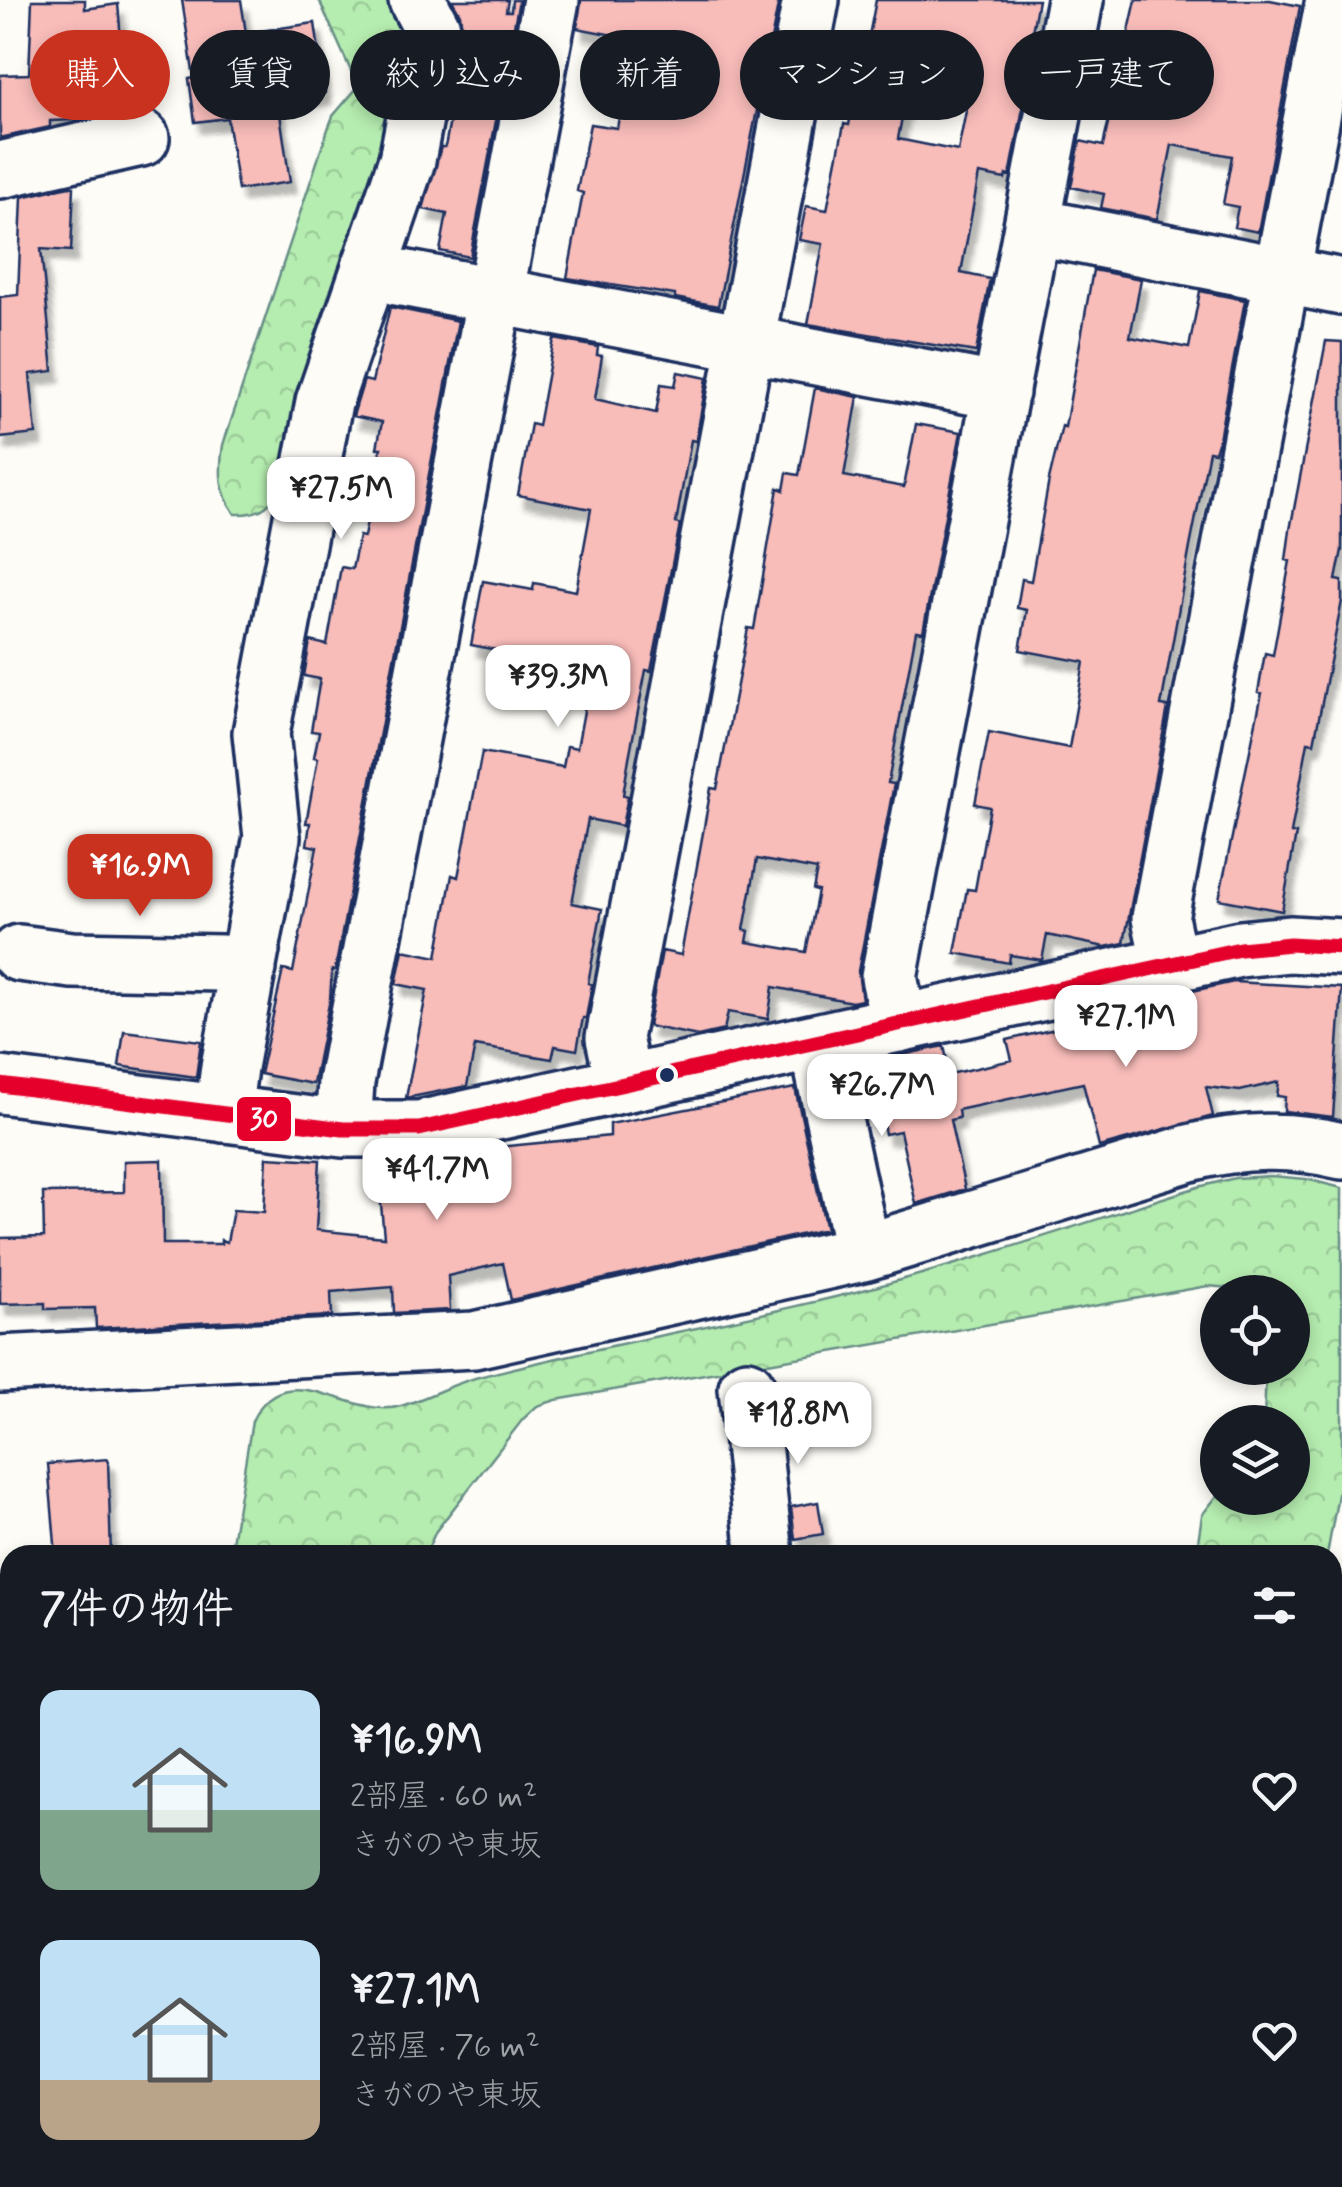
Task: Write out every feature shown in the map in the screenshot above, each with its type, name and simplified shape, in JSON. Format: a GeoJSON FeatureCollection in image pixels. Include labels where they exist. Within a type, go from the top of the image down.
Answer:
{"type":"FeatureCollection","features":[{"type":"Feature","properties":{"kind":"street"},"geometry":{"type":"LineString","coordinates":[[224,1114],[272,837],[262,733],[324,402],[406,160],[432,28],[417,0]]}},
{"type":"Feature","properties":{"kind":"street"},"geometry":{"type":"LineString","coordinates":[[342,1130],[350,1062],[551,0]]}},
{"type":"Feature","properties":{"kind":"street"},"geometry":{"type":"LineString","coordinates":[[624,1084],[614,1038],[810,0]]}},
{"type":"Feature","properties":{"kind":"street"},"geometry":{"type":"LineString","coordinates":[[899,1024],[889,977],[1075,0]]}},
{"type":"Feature","properties":{"kind":"street"},"geometry":{"type":"LineString","coordinates":[[1170,964],[1160,918],[1334,0]]}},
{"type":"Feature","properties":{"kind":"street"},"geometry":{"type":"LineString","coordinates":[[0,170],[141,138]]}},
{"type":"Feature","properties":{"kind":"street"},"geometry":{"type":"LineString","coordinates":[[1032,226],[1342,287]]}},
{"type":"Feature","properties":{"kind":"street"},"geometry":{"type":"LineString","coordinates":[[370,267],[495,296],[1001,392]]}},
{"type":"Feature","properties":{"kind":"street"},"geometry":{"type":"LineString","coordinates":[[0,1084],[342,1130],[420,1129],[1265,945],[1342,947]]}},
{"type":"Feature","properties":{"kind":"street"},"geometry":{"type":"LineString","coordinates":[[19,953],[72,960],[222,963],[248,968]]}},
{"type":"Feature","properties":{"kind":"street"},"geometry":{"type":"LineString","coordinates":[[818,1042],[863,1253]]}},
{"type":"Feature","properties":{"kind":"street"},"geometry":{"type":"LineString","coordinates":[[0,1364],[474,1340],[863,1253],[1229,1143],[1271,1140],[1342,1151]]}},
{"type":"Feature","properties":{"kind":"street"},"geometry":{"type":"LineString","coordinates":[[747,1388],[764,1545]]}},
{"type":"Feature","properties":{"kind":"green space"},"geometry":{"type":"Polygon","coordinates":[[[319,0],[390,0],[399,30],[350,30],[350,69],[319,0]]]}},
{"type":"Feature","properties":{"kind":"green space"},"geometry":{"type":"Polygon","coordinates":[[[350,96],[350,120],[390,120],[285,480],[266,506],[235,514],[222,481],[223,445],[333,116],[350,96]]]}},
{"type":"Feature","properties":{"kind":"green space"},"geometry":{"type":"Polygon","coordinates":[[[1271,1176],[1342,1188],[1342,1473],[1329,1545],[1198,1545],[1202,1515],[1310,1515],[1310,1405],[1265,1405],[1265,1385],[1310,1385],[1310,1275],[1200,1275],[1200,1287],[537,1406],[436,1531],[430,1545],[232,1545],[252,1421],[266,1401],[282,1391],[300,1389],[382,1408],[401,1406],[479,1377],[871,1288],[1235,1178],[1271,1176]]]}},
{"type":"Feature","properties":{"kind":"building"},"geometry":{"type":"Polygon","coordinates":[[[32,0],[85,0],[85,9],[118,4],[120,30],[31,30],[32,0]]]}},
{"type":"Feature","properties":{"kind":"building"},"geometry":{"type":"Polygon","coordinates":[[[182,0],[241,0],[246,30],[190,30],[190,52],[182,0]]]}},
{"type":"Feature","properties":{"kind":"building"},"geometry":{"type":"Polygon","coordinates":[[[452,0],[508,0],[506,11],[511,11],[512,0],[519,0],[513,30],[462,30],[460,14],[452,0]]]}},
{"type":"Feature","properties":{"kind":"building"},"geometry":{"type":"Polygon","coordinates":[[[581,0],[779,0],[773,30],[740,30],[740,120],[755,120],[718,306],[567,278],[583,193],[577,191],[590,124],[617,128],[619,120],[720,120],[720,30],[577,28],[581,0]]]}},
{"type":"Feature","properties":{"kind":"building"},"geometry":{"type":"Polygon","coordinates":[[[876,0],[1038,0],[1032,30],[1004,30],[1004,120],[1021,120],[1010,176],[1005,179],[979,174],[961,273],[990,279],[976,352],[808,324],[823,244],[799,240],[806,206],[827,210],[844,124],[849,125],[850,120],[901,120],[898,139],[958,151],[964,120],[984,120],[984,30],[870,30],[876,0]]]}},
{"type":"Feature","properties":{"kind":"building"},"geometry":{"type":"Polygon","coordinates":[[[1136,0],[1270,0],[1300,6],[1258,232],[1234,227],[1238,207],[1223,204],[1232,156],[1172,145],[1157,219],[1101,208],[1104,194],[1071,187],[1080,141],[1103,146],[1109,120],[1214,120],[1214,30],[1129,30],[1136,0]]]}},
{"type":"Feature","properties":{"kind":"building"},"geometry":{"type":"Polygon","coordinates":[[[315,23],[316,30],[267,30],[315,23]]]}},
{"type":"Feature","properties":{"kind":"building"},"geometry":{"type":"Polygon","coordinates":[[[30,49],[30,120],[77,120],[50,121],[50,127],[0,138],[0,75],[29,74],[30,49]]]}},
{"type":"Feature","properties":{"kind":"building"},"geometry":{"type":"Polygon","coordinates":[[[227,120],[281,120],[290,182],[238,190],[227,120]]]}},
{"type":"Feature","properties":{"kind":"building"},"geometry":{"type":"Polygon","coordinates":[[[450,120],[496,120],[470,257],[440,251],[447,214],[423,209],[441,147],[445,147],[450,120]]]}},
{"type":"Feature","properties":{"kind":"building"},"geometry":{"type":"Polygon","coordinates":[[[74,187],[71,251],[41,249],[53,371],[30,374],[36,434],[0,438],[0,297],[18,295],[22,197],[74,187]]]}},
{"type":"Feature","properties":{"kind":"building"},"geometry":{"type":"Polygon","coordinates":[[[1093,270],[1141,279],[1130,337],[1189,348],[1200,291],[1245,300],[1219,439],[1215,452],[1209,451],[1190,547],[1161,706],[1168,707],[1124,943],[1105,947],[1047,935],[1042,960],[1010,955],[1009,963],[955,953],[967,889],[975,890],[990,807],[975,804],[989,732],[1069,748],[1084,662],[1020,650],[1027,610],[1017,608],[1022,579],[1031,581],[1049,480],[1062,426],[1065,427],[1093,270]]]}},
{"type":"Feature","properties":{"kind":"building"},"geometry":{"type":"Polygon","coordinates":[[[390,307],[458,321],[313,1084],[260,1074],[283,970],[293,972],[317,847],[307,845],[310,823],[306,823],[318,758],[314,757],[319,732],[311,731],[320,679],[304,676],[310,641],[327,645],[341,567],[352,569],[359,536],[364,537],[381,448],[377,448],[382,422],[353,416],[364,380],[372,382],[390,307]]]}},
{"type":"Feature","properties":{"kind":"building"},"geometry":{"type":"Polygon","coordinates":[[[554,339],[598,347],[597,355],[602,356],[595,399],[656,413],[661,384],[675,386],[678,372],[707,378],[696,441],[691,440],[676,523],[680,524],[651,671],[646,670],[629,758],[622,826],[588,819],[572,903],[602,909],[588,983],[592,984],[586,1018],[577,1050],[555,1046],[552,1059],[475,1046],[467,1086],[406,1098],[427,990],[396,984],[403,950],[437,957],[452,875],[458,877],[482,752],[563,767],[567,746],[577,748],[592,669],[471,645],[483,581],[533,590],[534,583],[576,591],[591,509],[518,495],[531,424],[538,426],[554,339]]]}},
{"type":"Feature","properties":{"kind":"building"},"geometry":{"type":"Polygon","coordinates":[[[1326,341],[1342,342],[1342,550],[1336,580],[1342,581],[1342,601],[1314,743],[1308,742],[1282,911],[1219,899],[1262,693],[1258,692],[1265,653],[1273,655],[1290,561],[1286,560],[1290,530],[1326,341]]]}},
{"type":"Feature","properties":{"kind":"building"},"geometry":{"type":"Polygon","coordinates":[[[815,388],[858,397],[844,476],[904,487],[916,424],[961,432],[923,632],[916,631],[888,783],[894,784],[858,971],[862,1000],[852,1002],[773,987],[768,1019],[728,1012],[724,1030],[698,1036],[648,1026],[662,951],[681,955],[711,788],[717,789],[748,628],[754,629],[778,488],[784,490],[787,473],[799,475],[815,388]],[[757,859],[744,930],[749,931],[747,942],[806,952],[818,891],[813,890],[817,870],[757,859]]]}},
{"type":"Feature","properties":{"kind":"building"},"geometry":{"type":"Polygon","coordinates":[[[1234,982],[1342,988],[1333,1117],[1284,1111],[1285,1097],[1277,1096],[1279,1082],[1240,1091],[1206,1087],[1213,1116],[1099,1147],[1083,1083],[958,1110],[959,1118],[950,1120],[965,1189],[916,1204],[900,1131],[885,1134],[870,1062],[944,1046],[950,1074],[1012,1060],[1007,1040],[1116,1015],[1115,1008],[1234,982]]]}},
{"type":"Feature","properties":{"kind":"building"},"geometry":{"type":"Polygon","coordinates":[[[124,1031],[201,1041],[196,1077],[119,1066],[124,1031]]]}},
{"type":"Feature","properties":{"kind":"building"},"geometry":{"type":"Polygon","coordinates":[[[795,1088],[826,1229],[511,1300],[503,1263],[448,1276],[450,1310],[394,1313],[393,1287],[331,1292],[332,1316],[96,1328],[95,1308],[45,1309],[45,1303],[0,1304],[0,1238],[44,1237],[43,1193],[124,1192],[124,1161],[162,1160],[163,1244],[221,1244],[221,1240],[227,1242],[233,1210],[264,1212],[267,1157],[320,1160],[316,1230],[384,1237],[379,1183],[389,1182],[387,1160],[419,1160],[454,1153],[453,1159],[508,1146],[610,1136],[610,1124],[795,1088]]]}},
{"type":"Feature","properties":{"kind":"building"},"geometry":{"type":"Polygon","coordinates":[[[108,1459],[111,1545],[55,1545],[48,1464],[108,1459]]]}},
{"type":"Feature","properties":{"kind":"building"},"geometry":{"type":"Polygon","coordinates":[[[818,1502],[823,1534],[795,1539],[791,1507],[818,1502]]]}},
{"type":"Feature","properties":{"kind":"transit line","name":"30"},"geometry":{"type":"LineString","coordinates":[[0,1085],[343,1129],[419,1129],[1240,949],[1290,944],[1342,947]]}}]}
